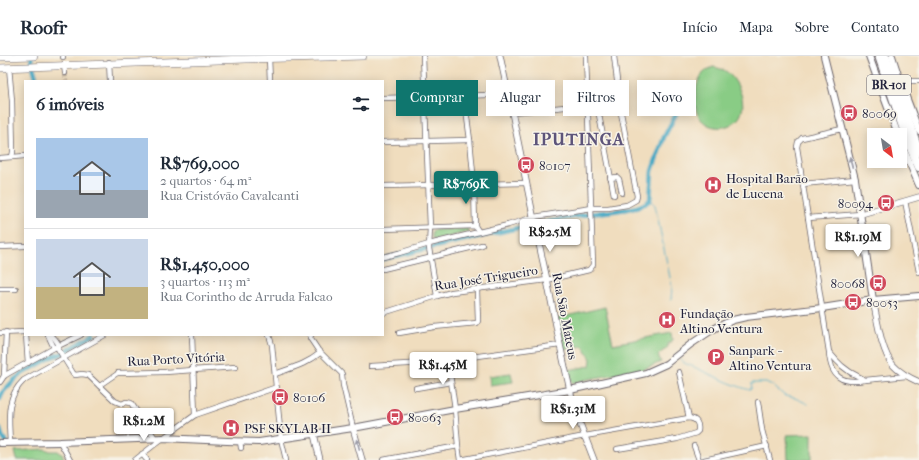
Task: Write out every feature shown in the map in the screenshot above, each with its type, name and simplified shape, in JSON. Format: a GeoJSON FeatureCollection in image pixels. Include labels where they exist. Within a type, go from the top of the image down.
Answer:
{"type":"FeatureCollection","features":[{"type":"Feature","properties":{"kind":"highway","name":"BR-101"},"geometry":{"type":"LineString","coordinates":[[879,56],[919,150]]}},
{"type":"Feature","properties":{"kind":"highway","name":"BR-101"},"geometry":{"type":"LineString","coordinates":[[886,56],[902,113],[907,139],[919,167]]}},
{"type":"Feature","properties":{"kind":"main road"},"geometry":{"type":"LineString","coordinates":[[0,57],[34,56]]}},
{"type":"Feature","properties":{"kind":"main road"},"geometry":{"type":"LineString","coordinates":[[0,68],[39,67],[64,64],[363,56]]}},
{"type":"Feature","properties":{"kind":"main road"},"geometry":{"type":"LineString","coordinates":[[824,56],[855,179],[873,300]]}},
{"type":"Feature","properties":{"kind":"main road"},"geometry":{"type":"LineString","coordinates":[[892,56],[900,81],[917,119],[919,131]]}},
{"type":"Feature","properties":{"kind":"main road"},"geometry":{"type":"LineString","coordinates":[[870,57],[895,128]]}},
{"type":"Feature","properties":{"kind":"main road"},"geometry":{"type":"LineString","coordinates":[[907,157],[919,185]]}},
{"type":"Feature","properties":{"kind":"main road"},"geometry":{"type":"LineString","coordinates":[[0,443],[163,438],[240,445],[353,428],[570,390],[646,373],[666,364],[691,344],[712,330],[733,320],[873,300],[919,296]]}},
{"type":"Feature","properties":{"kind":"street"},"geometry":{"type":"LineString","coordinates":[[423,56],[424,80]]}},
{"type":"Feature","properties":{"kind":"street","name":"Rua São Mateus"},"geometry":{"type":"LineString","coordinates":[[500,56],[505,80]]}},
{"type":"Feature","properties":{"kind":"street"},"geometry":{"type":"LineString","coordinates":[[586,56],[587,80]]}},
{"type":"Feature","properties":{"kind":"street"},"geometry":{"type":"LineString","coordinates":[[384,257],[479,232],[534,220],[627,205],[634,202],[637,198],[621,113],[614,56]]}},
{"type":"Feature","properties":{"kind":"street"},"geometry":{"type":"LineString","coordinates":[[269,58],[270,80]]}},
{"type":"Feature","properties":{"kind":"street"},"geometry":{"type":"LineString","coordinates":[[109,63],[110,80]]}},
{"type":"Feature","properties":{"kind":"street"},"geometry":{"type":"LineString","coordinates":[[64,64],[65,73]]}},
{"type":"Feature","properties":{"kind":"street"},"geometry":{"type":"LineString","coordinates":[[9,67],[12,112],[12,157]]}},
{"type":"Feature","properties":{"kind":"street"},"geometry":{"type":"LineString","coordinates":[[900,81],[919,80]]}},
{"type":"Feature","properties":{"kind":"street"},"geometry":{"type":"LineString","coordinates":[[384,98],[396,98]]}},
{"type":"Feature","properties":{"kind":"street"},"geometry":{"type":"LineString","coordinates":[[425,116],[430,227],[429,246],[437,296]]}},
{"type":"Feature","properties":{"kind":"street"},"geometry":{"type":"LineString","coordinates":[[467,116],[474,184],[475,226],[479,232]]}},
{"type":"Feature","properties":{"kind":"street","name":"Rua São Mateus"},"geometry":{"type":"LineString","coordinates":[[513,116],[570,390],[594,460]]}},
{"type":"Feature","properties":{"kind":"street"},"geometry":{"type":"LineString","coordinates":[[588,116],[592,210]]}},
{"type":"Feature","properties":{"kind":"street"},"geometry":{"type":"LineString","coordinates":[[599,116],[614,195]]}},
{"type":"Feature","properties":{"kind":"street"},"geometry":{"type":"LineString","coordinates":[[842,128],[802,138],[798,142],[797,148],[831,365],[836,375],[841,379],[851,382],[907,376]]}},
{"type":"Feature","properties":{"kind":"street"},"geometry":{"type":"LineString","coordinates":[[384,142],[470,140]]}},
{"type":"Feature","properties":{"kind":"street"},"geometry":{"type":"LineString","coordinates":[[0,158],[24,156]]}},
{"type":"Feature","properties":{"kind":"street"},"geometry":{"type":"LineString","coordinates":[[610,178],[617,177],[619,179],[622,193]]}},
{"type":"Feature","properties":{"kind":"street"},"geometry":{"type":"LineString","coordinates":[[802,184],[855,179]]}},
{"type":"Feature","properties":{"kind":"street"},"geometry":{"type":"LineString","coordinates":[[384,186],[526,183]]}},
{"type":"Feature","properties":{"kind":"street"},"geometry":{"type":"LineString","coordinates":[[808,218],[861,214],[919,197]]}},
{"type":"Feature","properties":{"kind":"street"},"geometry":{"type":"LineString","coordinates":[[905,201],[919,272]]}},
{"type":"Feature","properties":{"kind":"street","name":"Rua José Trigueiro"},"geometry":{"type":"LineString","coordinates":[[384,313],[452,292],[547,280],[589,270],[593,265],[592,210]]}},
{"type":"Feature","properties":{"kind":"street"},"geometry":{"type":"LineString","coordinates":[[384,229],[475,226]]}},
{"type":"Feature","properties":{"kind":"street"},"geometry":{"type":"LineString","coordinates":[[384,269],[430,256],[482,245]]}},
{"type":"Feature","properties":{"kind":"street"},"geometry":{"type":"LineString","coordinates":[[0,247],[24,246]]}},
{"type":"Feature","properties":{"kind":"street"},"geometry":{"type":"LineString","coordinates":[[0,289],[16,289]]}},
{"type":"Feature","properties":{"kind":"street"},"geometry":{"type":"LineString","coordinates":[[399,333],[434,327],[477,323],[477,290]]}},
{"type":"Feature","properties":{"kind":"street"},"geometry":{"type":"LineString","coordinates":[[873,300],[885,351],[893,365],[907,376],[919,382]]}},
{"type":"Feature","properties":{"kind":"street"},"geometry":{"type":"LineString","coordinates":[[4,376],[6,332]]}},
{"type":"Feature","properties":{"kind":"street"},"geometry":{"type":"LineString","coordinates":[[0,333],[24,332]]}},
{"type":"Feature","properties":{"kind":"street"},"geometry":{"type":"LineString","coordinates":[[26,336],[28,363]]}},
{"type":"Feature","properties":{"kind":"street"},"geometry":{"type":"LineString","coordinates":[[51,336],[55,338],[57,347],[75,375],[88,375],[115,401],[122,404],[126,402],[130,403],[155,438]]}},
{"type":"Feature","properties":{"kind":"street"},"geometry":{"type":"LineString","coordinates":[[0,382],[4,376],[79,336]]}},
{"type":"Feature","properties":{"kind":"street"},"geometry":{"type":"LineString","coordinates":[[9,443],[9,404],[18,386],[24,380],[103,336]]}},
{"type":"Feature","properties":{"kind":"street"},"geometry":{"type":"LineString","coordinates":[[192,336],[195,415]]}},
{"type":"Feature","properties":{"kind":"street"},"geometry":{"type":"LineString","coordinates":[[269,336],[272,345],[277,387],[281,439],[286,460]]}},
{"type":"Feature","properties":{"kind":"street"},"geometry":{"type":"LineString","coordinates":[[310,336],[320,353],[342,374],[343,385],[362,460]]}},
{"type":"Feature","properties":{"kind":"street"},"geometry":{"type":"LineString","coordinates":[[371,366],[427,363],[560,345]]}},
{"type":"Feature","properties":{"kind":"street"},"geometry":{"type":"LineString","coordinates":[[829,352],[842,366],[865,380]]}},
{"type":"Feature","properties":{"kind":"street"},"geometry":{"type":"LineString","coordinates":[[275,374],[304,363],[320,353]]}},
{"type":"Feature","properties":{"kind":"street"},"geometry":{"type":"LineString","coordinates":[[448,360],[460,460],[689,418],[698,422],[699,429],[696,433],[677,439],[617,449]]}},
{"type":"Feature","properties":{"kind":"street","name":"Rua Porto Vitória"},"geometry":{"type":"LineString","coordinates":[[118,374],[236,367]]}},
{"type":"Feature","properties":{"kind":"street"},"geometry":{"type":"LineString","coordinates":[[679,372],[689,418]]}},
{"type":"Feature","properties":{"kind":"street"},"geometry":{"type":"LineString","coordinates":[[100,386],[118,374]]}},
{"type":"Feature","properties":{"kind":"street"},"geometry":{"type":"LineString","coordinates":[[416,388],[451,382]]}},
{"type":"Feature","properties":{"kind":"street"},"geometry":{"type":"LineString","coordinates":[[135,460],[195,415],[277,387]]}},
{"type":"Feature","properties":{"kind":"street"},"geometry":{"type":"LineString","coordinates":[[758,402],[762,430],[770,460]]}},
{"type":"Feature","properties":{"kind":"street"},"geometry":{"type":"LineString","coordinates":[[314,434],[320,460]]}},
{"type":"Feature","properties":{"kind":"street"},"geometry":{"type":"LineString","coordinates":[[60,442],[70,460]]}},
{"type":"Feature","properties":{"kind":"street"},"geometry":{"type":"LineString","coordinates":[[383,460],[406,458],[458,446]]}},
{"type":"Feature","properties":{"kind":"street"},"geometry":{"type":"LineString","coordinates":[[694,446],[699,460]]}},
{"type":"Feature","properties":{"kind":"street"},"geometry":{"type":"LineString","coordinates":[[704,460],[767,446]]}},
{"type":"Feature","properties":{"kind":"street"},"geometry":{"type":"LineString","coordinates":[[142,454],[147,460]]}},
{"type":"Feature","properties":{"kind":"green space"},"geometry":{"type":"Polygon","coordinates":[[[713,67],[724,70],[731,76],[739,88],[743,101],[743,108],[738,119],[730,125],[717,127],[708,125],[703,122],[698,115],[696,110],[697,85],[707,70],[713,67]]]}},
{"type":"Feature","properties":{"kind":"green space"},"geometry":{"type":"Polygon","coordinates":[[[468,229],[468,232],[435,240],[432,238],[432,232],[435,230],[468,229]]]}},
{"type":"Feature","properties":{"kind":"green space"},"geometry":{"type":"Polygon","coordinates":[[[605,307],[613,344],[672,333],[673,340],[668,344],[668,347],[658,355],[661,362],[642,370],[572,383],[568,370],[590,366],[591,359],[583,346],[564,349],[558,318],[605,307]]]}},
{"type":"Feature","properties":{"kind":"green space"},"geometry":{"type":"Polygon","coordinates":[[[511,373],[513,382],[490,385],[489,376],[511,373]]]}},
{"type":"Feature","properties":{"kind":"green space"},"geometry":{"type":"Polygon","coordinates":[[[812,434],[812,460],[788,460],[787,435],[812,434]]]}},
{"type":"Feature","properties":{"kind":"green space"},"geometry":{"type":"Polygon","coordinates":[[[45,449],[50,451],[58,451],[62,454],[65,460],[17,460],[15,451],[45,449]]]}},
{"type":"Feature","properties":{"kind":"waterway"},"geometry":{"type":"LineString","coordinates":[[31,56],[37,80]]}},
{"type":"Feature","properties":{"kind":"waterway"},"geometry":{"type":"LineString","coordinates":[[384,259],[511,229],[589,214],[621,210],[645,204],[650,200],[652,171],[664,137],[675,116]]}},
{"type":"Feature","properties":{"kind":"waterway"},"geometry":{"type":"LineString","coordinates":[[650,200],[655,205],[672,287],[671,300]]}},
{"type":"Feature","properties":{"kind":"waterway"},"geometry":{"type":"LineString","coordinates":[[0,399],[2,393],[23,373],[92,336]]}},
{"type":"Feature","properties":{"kind":"waterway"},"geometry":{"type":"LineString","coordinates":[[680,360],[722,380],[750,390],[752,383],[768,383],[785,396],[795,398],[808,404]]}},
{"type":"Feature","properties":{"kind":"waterway"},"geometry":{"type":"LineString","coordinates":[[0,429],[2,436],[8,445]]}},
{"type":"Feature","properties":{"kind":"tunnel"},"geometry":{"type":"LineString","coordinates":[[65,73],[66,80]]}},
{"type":"Feature","properties":{"kind":"place","name":"80069"},"geometry":{"type":"Point","coordinates":[849,113]}},
{"type":"Feature","properties":{"kind":"place","name":"80107"},"geometry":{"type":"Point","coordinates":[526,165]}},
{"type":"Feature","properties":{"kind":"place","name":"Hospital Barão de Lucena"},"geometry":{"type":"Point","coordinates":[713,185]}},
{"type":"Feature","properties":{"kind":"place","name":"80094"},"geometry":{"type":"Point","coordinates":[886,203]}},
{"type":"Feature","properties":{"kind":"place","name":"80068"},"geometry":{"type":"Point","coordinates":[878,283]}},
{"type":"Feature","properties":{"kind":"place","name":"80053"},"geometry":{"type":"Point","coordinates":[853,302]}},
{"type":"Feature","properties":{"kind":"place","name":"Fundação Altino Ventura"},"geometry":{"type":"Point","coordinates":[667,320]}},
{"type":"Feature","properties":{"kind":"place","name":"Sanpark - Altino Ventura"},"geometry":{"type":"Point","coordinates":[716,357]}},
{"type":"Feature","properties":{"kind":"place","name":"80106"},"geometry":{"type":"Point","coordinates":[280,397]}},
{"type":"Feature","properties":{"kind":"place","name":"80063"},"geometry":{"type":"Point","coordinates":[395,417]}},
{"type":"Feature","properties":{"kind":"place","name":"PSF SKYLAB II"},"geometry":{"type":"Point","coordinates":[231,428]}},
{"type":"Feature","properties":{"kind":"district","name":"IPUTINGA"},"geometry":{"type":"Point","coordinates":[579,139]}}]}
